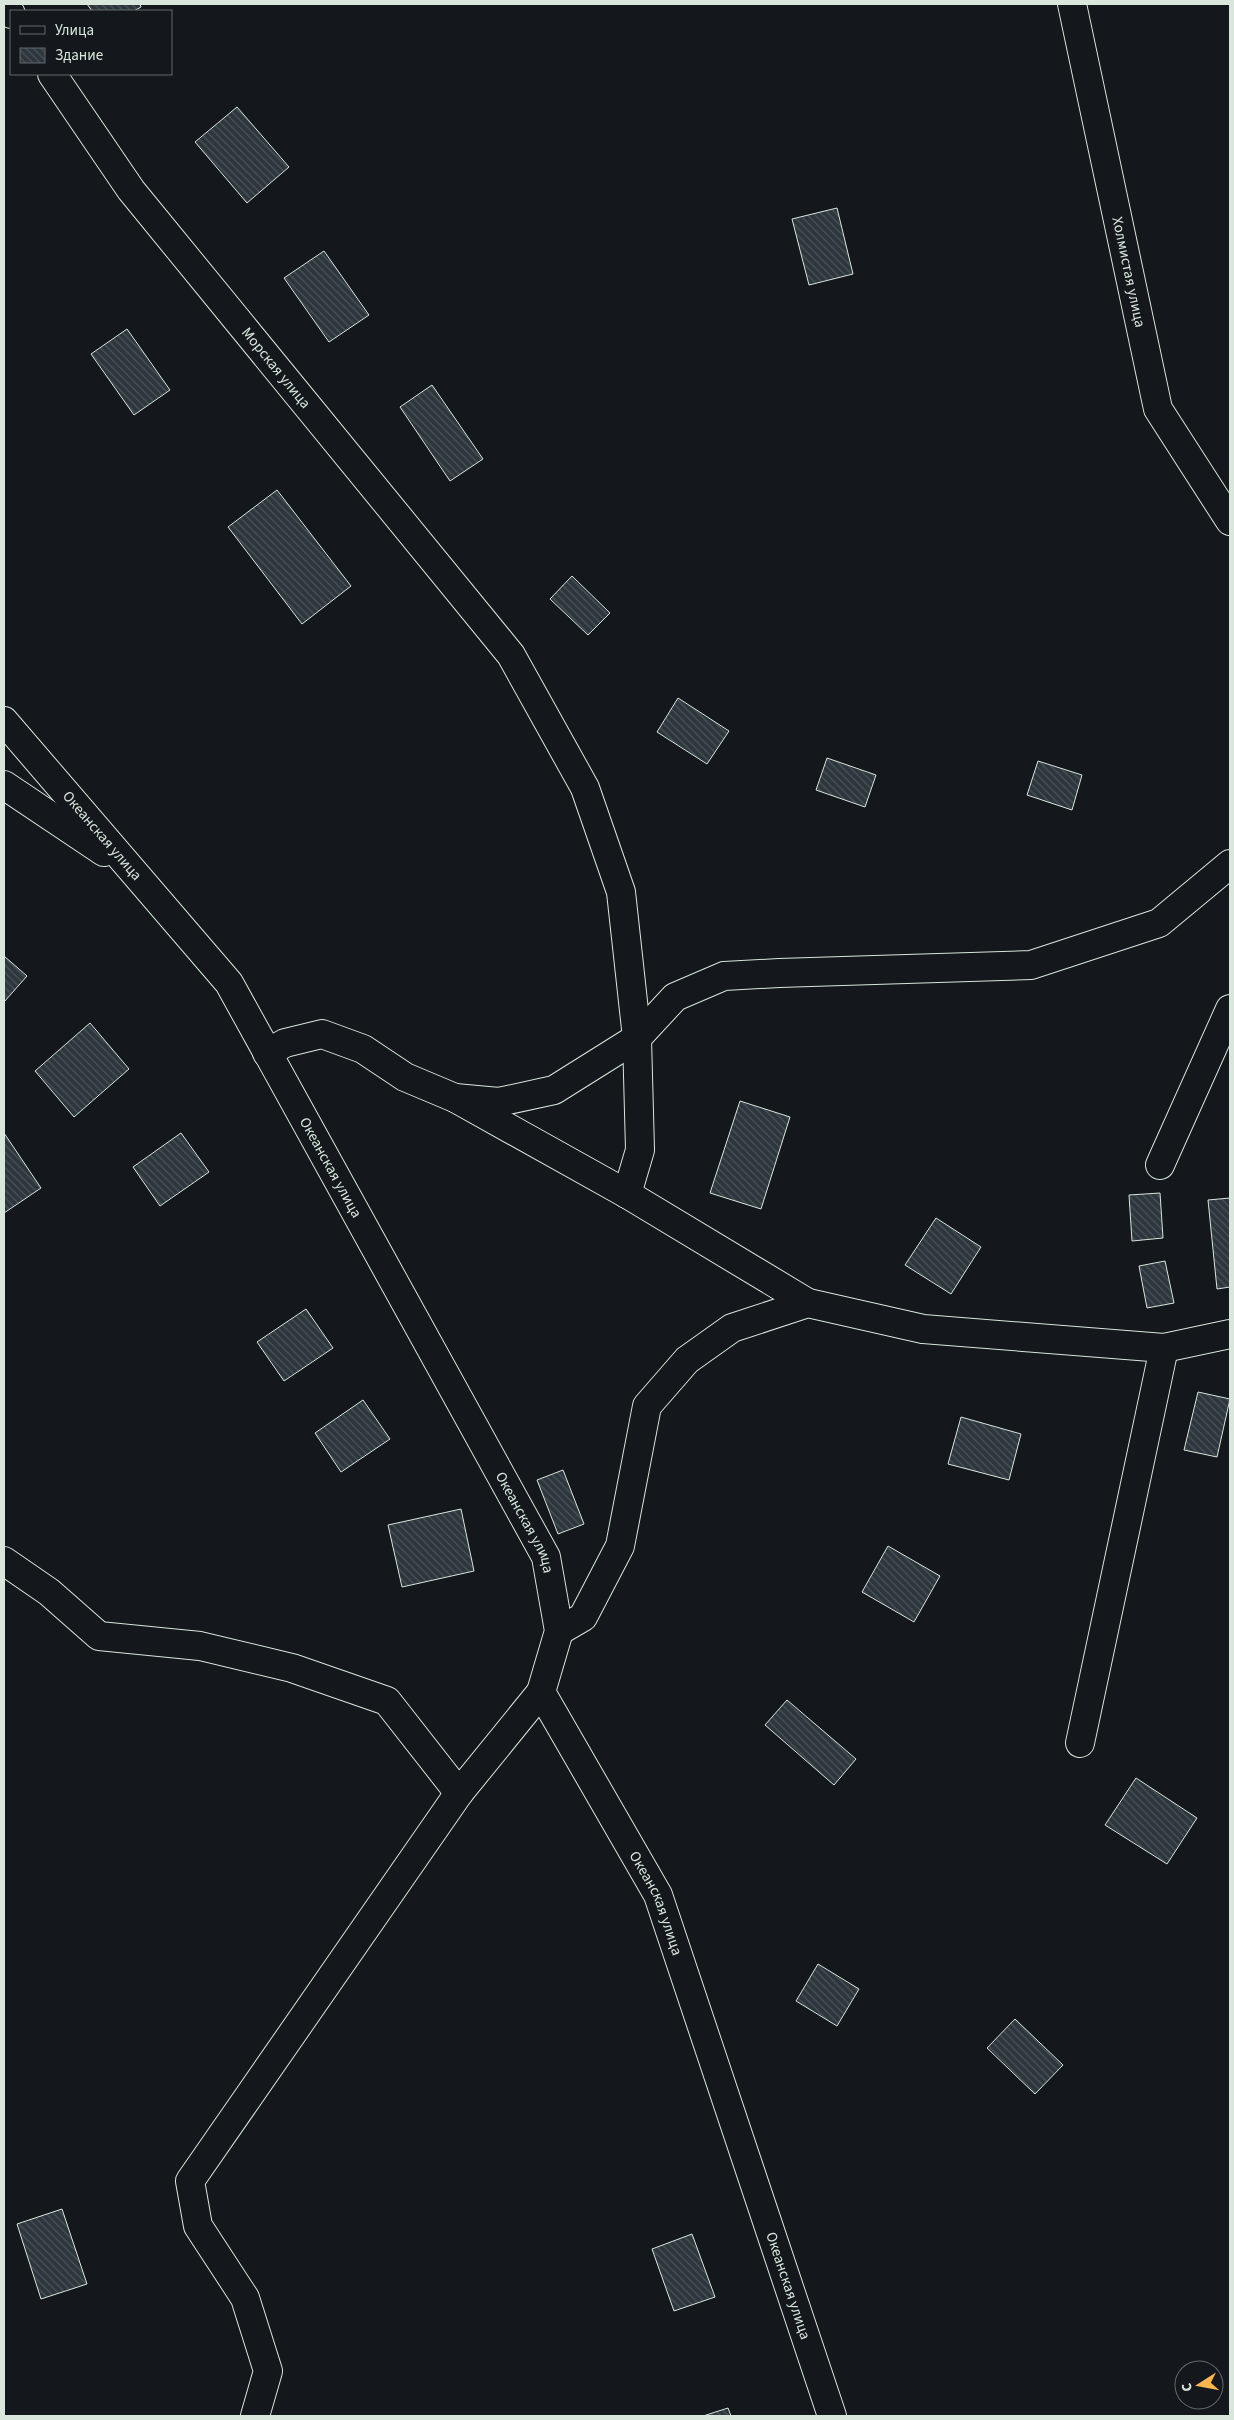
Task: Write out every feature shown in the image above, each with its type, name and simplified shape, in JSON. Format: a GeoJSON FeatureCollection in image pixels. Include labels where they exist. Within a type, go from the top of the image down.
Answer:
{"type":"FeatureCollection","features":[{"type":"Feature","properties":{"kind":"street","name":"Холмистая улица"},"geometry":{"type":"LineString","coordinates":[[1072,4],[1158,409],[1230,521]]}},
{"type":"Feature","properties":{"kind":"street","name":"Морская улица"},"geometry":{"type":"LineString","coordinates":[[53,75],[131,190],[511,655],[585,788],[621,892],[637,1038],[640,1150],[627,1194]]}},
{"type":"Feature","properties":{"kind":"street","name":"Океанская улица"},"geometry":{"type":"LineString","coordinates":[[4,720],[229,983],[546,1556],[559,1631],[541,1692],[658,1895],[832,2416]]}},
{"type":"Feature","properties":{"kind":"street"},"geometry":{"type":"LineString","coordinates":[[4,785],[132,871]]}},
{"type":"Feature","properties":{"kind":"street"},"geometry":{"type":"LineString","coordinates":[[455,1098],[499,1102],[554,1090],[637,1038],[675,997],[724,976],[1031,966],[1159,923],[1230,864]]}},
{"type":"Feature","properties":{"kind":"street"},"geometry":{"type":"LineString","coordinates":[[1160,1165],[1230,1009]]}},
{"type":"Feature","properties":{"kind":"street"},"geometry":{"type":"LineString","coordinates":[[267,1053],[285,1043],[322,1034],[363,1049],[405,1077],[455,1098],[627,1194],[808,1304],[923,1329],[1164,1348],[1230,1334]]}},
{"type":"Feature","properties":{"kind":"street"},"geometry":{"type":"LineString","coordinates":[[559,1631],[583,1617],[620,1546],[647,1406],[687,1360],[732,1328],[808,1304]]}},
{"type":"Feature","properties":{"kind":"street"},"geometry":{"type":"LineString","coordinates":[[1080,1744],[1164,1348]]}},
{"type":"Feature","properties":{"kind":"street"},"geometry":{"type":"LineString","coordinates":[[4,1561],[49,1592],[99,1636],[200,1646],[292,1668],[387,1701],[459,1793]]}},
{"type":"Feature","properties":{"kind":"street"},"geometry":{"type":"LineString","coordinates":[[255,2416],[268,2371],[245,2298],[198,2226],[190,2181],[459,1793],[541,1692]]}},
{"type":"Feature","properties":{"kind":"building"},"geometry":{"type":"Polygon","coordinates":[[[87,4],[140,4],[141,7],[136,10],[91,10],[87,4]]]}},
{"type":"Feature","properties":{"kind":"building"},"geometry":{"type":"Polygon","coordinates":[[[237,107],[289,167],[247,203],[195,142],[237,107]]]}},
{"type":"Feature","properties":{"kind":"building"},"geometry":{"type":"Polygon","coordinates":[[[837,208],[853,274],[809,285],[792,219],[837,208]]]}},
{"type":"Feature","properties":{"kind":"building"},"geometry":{"type":"Polygon","coordinates":[[[324,251],[369,315],[329,342],[284,278],[324,251]]]}},
{"type":"Feature","properties":{"kind":"building"},"geometry":{"type":"Polygon","coordinates":[[[127,329],[170,390],[134,415],[91,354],[127,329]]]}},
{"type":"Feature","properties":{"kind":"building"},"geometry":{"type":"Polygon","coordinates":[[[432,385],[483,459],[450,481],[400,407],[432,385]]]}},
{"type":"Feature","properties":{"kind":"building"},"geometry":{"type":"Polygon","coordinates":[[[277,490],[351,586],[302,624],[228,527],[277,490]]]}},
{"type":"Feature","properties":{"kind":"building"},"geometry":{"type":"Polygon","coordinates":[[[572,576],[610,613],[588,635],[550,599],[572,576]]]}},
{"type":"Feature","properties":{"kind":"building"},"geometry":{"type":"Polygon","coordinates":[[[678,698],[729,731],[707,764],[657,732],[678,698]]]}},
{"type":"Feature","properties":{"kind":"building"},"geometry":{"type":"Polygon","coordinates":[[[827,758],[876,775],[865,807],[816,790],[827,758]]]}},
{"type":"Feature","properties":{"kind":"building"},"geometry":{"type":"Polygon","coordinates":[[[1038,761],[1082,775],[1072,810],[1027,795],[1038,761]]]}},
{"type":"Feature","properties":{"kind":"building"},"geometry":{"type":"Polygon","coordinates":[[[4,956],[27,976],[4,1002],[4,956]]]}},
{"type":"Feature","properties":{"kind":"building"},"geometry":{"type":"Polygon","coordinates":[[[90,1023],[129,1069],[74,1117],[35,1071],[90,1023]]]}},
{"type":"Feature","properties":{"kind":"building"},"geometry":{"type":"Polygon","coordinates":[[[740,1101],[790,1117],[761,1209],[710,1193],[740,1101]]]}},
{"type":"Feature","properties":{"kind":"building"},"geometry":{"type":"Polygon","coordinates":[[[4,1133],[41,1188],[4,1213],[4,1133]]]}},
{"type":"Feature","properties":{"kind":"building"},"geometry":{"type":"Polygon","coordinates":[[[181,1133],[209,1172],[160,1206],[133,1167],[181,1133]]]}},
{"type":"Feature","properties":{"kind":"building"},"geometry":{"type":"Polygon","coordinates":[[[1160,1193],[1163,1238],[1132,1241],[1129,1195],[1160,1193]]]}},
{"type":"Feature","properties":{"kind":"building"},"geometry":{"type":"Polygon","coordinates":[[[1230,1198],[1230,1287],[1217,1289],[1208,1200],[1230,1198]]]}},
{"type":"Feature","properties":{"kind":"building"},"geometry":{"type":"Polygon","coordinates":[[[936,1218],[981,1247],[951,1294],[905,1265],[936,1218]]]}},
{"type":"Feature","properties":{"kind":"building"},"geometry":{"type":"Polygon","coordinates":[[[1165,1261],[1174,1303],[1147,1308],[1139,1266],[1165,1261]]]}},
{"type":"Feature","properties":{"kind":"building"},"geometry":{"type":"Polygon","coordinates":[[[306,1309],[333,1348],[284,1381],[257,1342],[306,1309]]]}},
{"type":"Feature","properties":{"kind":"building"},"geometry":{"type":"Polygon","coordinates":[[[1198,1392],[1230,1399],[1217,1457],[1184,1450],[1198,1392]]]}},
{"type":"Feature","properties":{"kind":"building"},"geometry":{"type":"Polygon","coordinates":[[[363,1400],[390,1439],[341,1472],[315,1433],[363,1400]]]}},
{"type":"Feature","properties":{"kind":"building"},"geometry":{"type":"Polygon","coordinates":[[[961,1417],[1021,1434],[1009,1480],[948,1464],[961,1417]]]}},
{"type":"Feature","properties":{"kind":"building"},"geometry":{"type":"Polygon","coordinates":[[[563,1470],[584,1524],[558,1534],[537,1480],[563,1470]]]}},
{"type":"Feature","properties":{"kind":"building"},"geometry":{"type":"Polygon","coordinates":[[[461,1509],[474,1571],[402,1587],[388,1525],[461,1509]]]}},
{"type":"Feature","properties":{"kind":"building"},"geometry":{"type":"Polygon","coordinates":[[[888,1546],[940,1576],[914,1622],[862,1592],[888,1546]]]}},
{"type":"Feature","properties":{"kind":"building"},"geometry":{"type":"Polygon","coordinates":[[[787,1700],[856,1759],[834,1785],[765,1725],[787,1700]]]}},
{"type":"Feature","properties":{"kind":"building"},"geometry":{"type":"Polygon","coordinates":[[[1136,1778],[1197,1818],[1167,1864],[1105,1825],[1136,1778]]]}},
{"type":"Feature","properties":{"kind":"building"},"geometry":{"type":"Polygon","coordinates":[[[818,1964],[859,1989],[837,2026],[796,2001],[818,1964]]]}},
{"type":"Feature","properties":{"kind":"building"},"geometry":{"type":"Polygon","coordinates":[[[1015,2019],[1063,2065],[1035,2094],[987,2048],[1015,2019]]]}},
{"type":"Feature","properties":{"kind":"building"},"geometry":{"type":"Polygon","coordinates":[[[62,2209],[87,2284],[41,2299],[17,2224],[62,2209]]]}},
{"type":"Feature","properties":{"kind":"building"},"geometry":{"type":"Polygon","coordinates":[[[692,2234],[715,2297],[674,2311],[652,2249],[692,2234]]]}},
{"type":"Feature","properties":{"kind":"building"},"geometry":{"type":"Polygon","coordinates":[[[728,2408],[731,2416],[703,2416],[728,2408]]]}}]}
